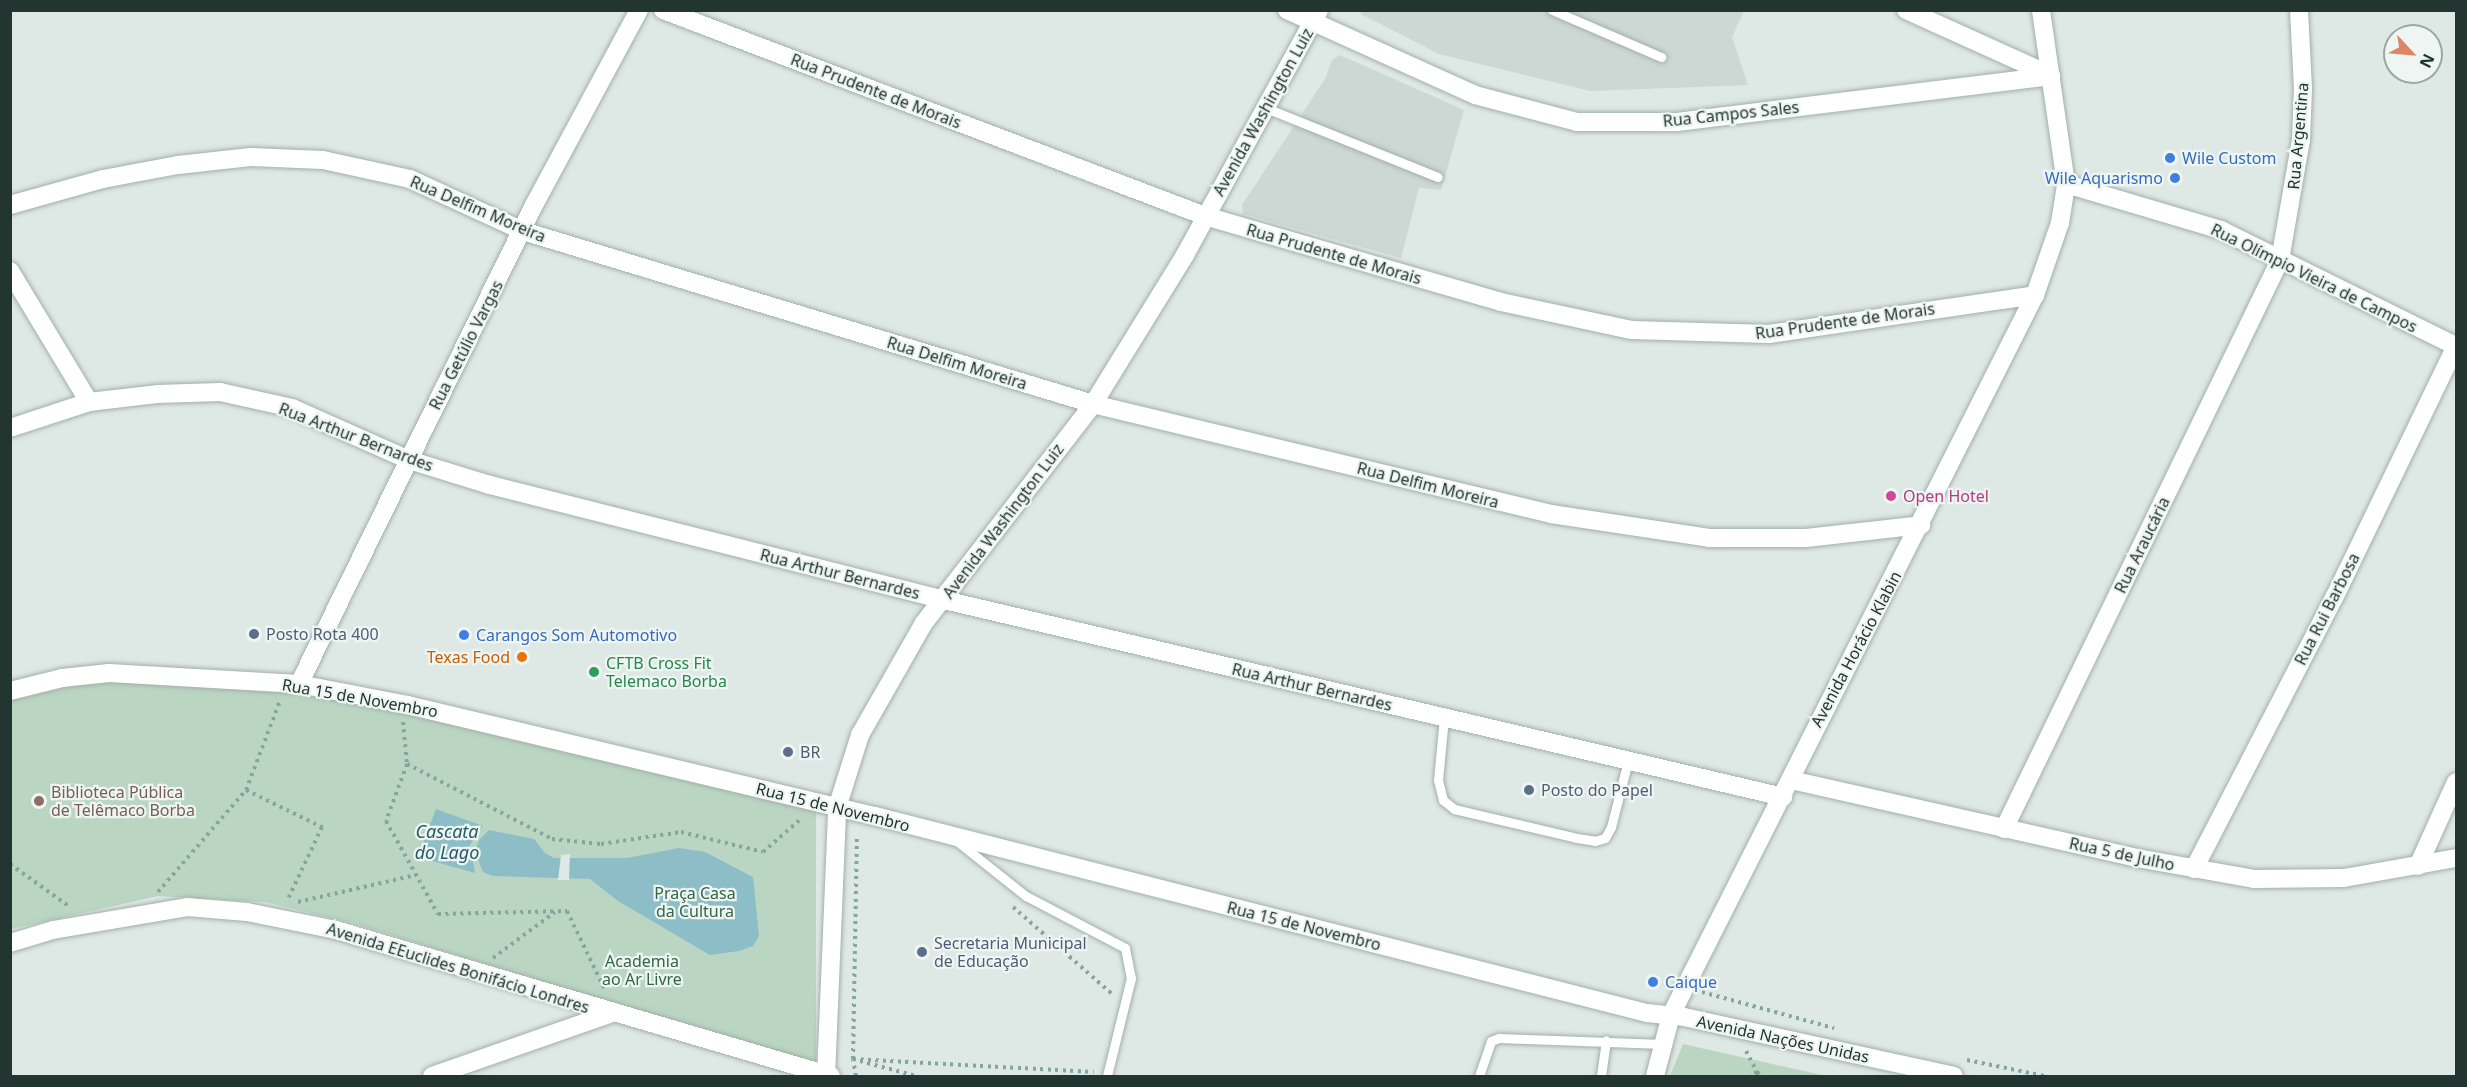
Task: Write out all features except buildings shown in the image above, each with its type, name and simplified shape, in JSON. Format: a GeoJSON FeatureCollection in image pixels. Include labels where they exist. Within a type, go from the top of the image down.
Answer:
{"type":"FeatureCollection","features":[{"type":"Feature","properties":{"kind":"street","name":"Rua Getúlio Vargas"},"geometry":{"type":"LineString","coordinates":[[299,684],[523,231],[639,10]]}},
{"type":"Feature","properties":{"kind":"street","name":"Rua Prudente de Morais"},"geometry":{"type":"LineString","coordinates":[[663,10],[1205,216],[1501,302],[1632,330],[1768,334],[2036,295]]}},
{"type":"Feature","properties":{"kind":"street","name":"Rua Campos Sales"},"geometry":{"type":"LineString","coordinates":[[1287,10],[1316,16],[1475,95],[1577,122],[1677,122],[2051,76]]}},
{"type":"Feature","properties":{"kind":"street"},"geometry":{"type":"LineString","coordinates":[[1906,10],[2051,76]]}},
{"type":"Feature","properties":{"kind":"street","name":"Avenida Horácio Klabin"},"geometry":{"type":"LineString","coordinates":[[1655,1077],[1671,1015],[2036,295],[2060,223],[2066,184],[2041,10]]}},
{"type":"Feature","properties":{"kind":"street","name":"Rua Argentina"},"geometry":{"type":"LineString","coordinates":[[2280,260],[2301,140],[2303,89],[2299,10]]}},
{"type":"Feature","properties":{"kind":"street","name":"Avenida Washington Luiz"},"geometry":{"type":"LineString","coordinates":[[827,1076],[837,808],[860,735],[902,657],[1093,404],[1205,216],[1316,16]]}},
{"type":"Feature","properties":{"kind":"street","name":"Rua Delfim Moreira"},"geometry":{"type":"LineString","coordinates":[[10,205],[103,179],[178,165],[251,158],[323,160],[410,179],[523,231],[1093,404],[1551,514],[1629,529],[1709,538],[1806,538],[1921,525]]}},
{"type":"Feature","properties":{"kind":"street","name":"Rua Olímpio Vieira de Campos"},"geometry":{"type":"LineString","coordinates":[[2066,184],[2221,230],[2456,346]]}},
{"type":"Feature","properties":{"kind":"street","name":"Rua Araucária"},"geometry":{"type":"LineString","coordinates":[[2004,829],[2280,260]]}},
{"type":"Feature","properties":{"kind":"street"},"geometry":{"type":"LineString","coordinates":[[10,271],[89,402]]}},
{"type":"Feature","properties":{"kind":"street","name":"Rua Rui Barbosa"},"geometry":{"type":"LineString","coordinates":[[2194,869],[2335,596],[2456,346]]}},
{"type":"Feature","properties":{"kind":"street","name":"Rua Arthur Bernardes"},"geometry":{"type":"LineString","coordinates":[[10,428],[89,402],[157,394],[220,392],[292,408],[409,460],[490,485],[944,600],[1783,797]]}},
{"type":"Feature","properties":{"kind":"street","name":"Rua 15 de Novembro"},"geometry":{"type":"LineString","coordinates":[[10,691],[62,678],[109,673],[299,684],[408,705],[875,816],[954,839],[1647,1013]]}},
{"type":"Feature","properties":{"kind":"street","name":"Rua 5 de Julho"},"geometry":{"type":"LineString","coordinates":[[1791,780],[2004,829],[2194,869],[2255,879],[2332,878],[2457,858]]}},
{"type":"Feature","properties":{"kind":"street"},"geometry":{"type":"LineString","coordinates":[[2418,866],[2457,782]]}},
{"type":"Feature","properties":{"kind":"street","name":"Avenida EEuclides Bonifácio Londres"},"geometry":{"type":"LineString","coordinates":[[10,943],[52,930],[187,907],[247,912],[336,930],[610,1007],[827,1076]]}},
{"type":"Feature","properties":{"kind":"street"},"geometry":{"type":"LineString","coordinates":[[432,1077],[610,1007]]}},
{"type":"Feature","properties":{"kind":"street","name":"Avenida Nações Unidas"},"geometry":{"type":"LineString","coordinates":[[1647,1013],[1671,1015],[1954,1077]]}},
{"type":"Feature","properties":{"kind":"lane"},"geometry":{"type":"LineString","coordinates":[[1552,10],[1661,57]]}},
{"type":"Feature","properties":{"kind":"lane"},"geometry":{"type":"LineString","coordinates":[[1266,108],[1438,177]]}},
{"type":"Feature","properties":{"kind":"lane"},"geometry":{"type":"LineString","coordinates":[[1444,717],[1438,780],[1443,800],[1454,809],[1595,842],[1605,838],[1611,826],[1628,761]]}},
{"type":"Feature","properties":{"kind":"lane"},"geometry":{"type":"LineString","coordinates":[[954,839],[1026,896],[1125,948],[1131,978],[1107,1077]]}},
{"type":"Feature","properties":{"kind":"lane"},"geometry":{"type":"LineString","coordinates":[[1479,1077],[1491,1041],[1499,1038],[1606,1040],[1663,1044]]}},
{"type":"Feature","properties":{"kind":"lane"},"geometry":{"type":"LineString","coordinates":[[1601,1077],[1606,1040]]}},
{"type":"Feature","properties":{"kind":"path"},"geometry":{"type":"LineString","coordinates":[[156,895],[246,790],[283,695]]}},
{"type":"Feature","properties":{"kind":"path"},"geometry":{"type":"LineString","coordinates":[[403,713],[406,764],[386,821],[438,914],[567,911],[610,1007]]}},
{"type":"Feature","properties":{"kind":"path"},"geometry":{"type":"LineString","coordinates":[[406,764],[552,838],[601,844],[681,832],[763,852],[806,815]]}},
{"type":"Feature","properties":{"kind":"path"},"geometry":{"type":"LineString","coordinates":[[246,790],[322,827],[285,904],[416,875]]}},
{"type":"Feature","properties":{"kind":"path"},"geometry":{"type":"LineString","coordinates":[[856,1077],[853,1059],[860,834],[875,816]]}},
{"type":"Feature","properties":{"kind":"path"},"geometry":{"type":"LineString","coordinates":[[10,864],[70,907]]}},
{"type":"Feature","properties":{"kind":"path"},"geometry":{"type":"LineString","coordinates":[[1003,899],[1116,997],[1113,1008]]}},
{"type":"Feature","properties":{"kind":"path"},"geometry":{"type":"LineString","coordinates":[[488,962],[555,912]]}},
{"type":"Feature","properties":{"kind":"path"},"geometry":{"type":"LineString","coordinates":[[1743,1043],[1761,1077]]}},
{"type":"Feature","properties":{"kind":"path"},"geometry":{"type":"LineString","coordinates":[[853,1059],[1095,1072],[1098,1061]]}},
{"type":"Feature","properties":{"kind":"path"},"geometry":{"type":"LineString","coordinates":[[853,1059],[916,1077]]}},
{"type":"Feature","properties":{"kind":"path"},"geometry":{"type":"LineString","coordinates":[[1750,1077],[1757,1072]]}},
{"type":"Feature","properties":{"kind":"shaded area"},"geometry":{"type":"Polygon","coordinates":[[[1363,10],[1744,11],[1732,37],[1748,85],[1590,91],[1439,54],[1361,14],[1363,10]]]}},
{"type":"Feature","properties":{"kind":"shaded area"},"geometry":{"type":"Polygon","coordinates":[[[1340,55],[1464,110],[1441,190],[1419,188],[1401,258],[1243,214],[1242,205],[1325,79],[1332,60],[1340,55]]]}},
{"type":"Feature","properties":{"kind":"green space","name":"Praça Casa da Cultura"},"geometry":{"type":"Polygon","coordinates":[[[107,679],[263,689],[384,707],[816,807],[816,1066],[356,924],[265,902],[158,896],[11,929],[11,698],[59,685],[107,679]]]}},
{"type":"Feature","properties":{"kind":"green space"},"geometry":{"type":"Polygon","coordinates":[[[1683,1044],[1826,1076],[1670,1076],[1683,1044]]]}},
{"type":"Feature","properties":{"kind":"water","name":"Cascata do Lago"},"geometry":{"type":"Polygon","coordinates":[[[436,809],[483,826],[470,845],[475,873],[418,857],[436,809]]]}},
{"type":"Feature","properties":{"kind":"water"},"geometry":{"type":"Polygon","coordinates":[[[489,830],[534,839],[545,853],[554,858],[627,858],[679,848],[705,852],[753,877],[759,936],[753,946],[739,951],[710,955],[618,901],[590,879],[493,876],[483,872],[475,851],[479,840],[489,830]]]}},
{"type":"Feature","properties":{"kind":"pier"},"geometry":{"type":"Polygon","coordinates":[[[570,854],[569,880],[558,880],[561,855],[570,854]]]}},
{"type":"Feature","properties":{"kind":"place","name":"Wile Custom"},"geometry":{"type":"Point","coordinates":[2170,158]}},
{"type":"Feature","properties":{"kind":"place","name":"Wile Aquarismo"},"geometry":{"type":"Point","coordinates":[2175,178]}},
{"type":"Feature","properties":{"kind":"place","name":"Open Hotel"},"geometry":{"type":"Point","coordinates":[1891,496]}},
{"type":"Feature","properties":{"kind":"place","name":"Posto Rota 400"},"geometry":{"type":"Point","coordinates":[254,634]}},
{"type":"Feature","properties":{"kind":"place","name":"Carangos Som Automotivo"},"geometry":{"type":"Point","coordinates":[464,635]}},
{"type":"Feature","properties":{"kind":"place","name":"Texas Food"},"geometry":{"type":"Point","coordinates":[522,657]}},
{"type":"Feature","properties":{"kind":"place","name":"CFTB Cross Fit Telemaco Borba"},"geometry":{"type":"Point","coordinates":[594,672]}},
{"type":"Feature","properties":{"kind":"place","name":"BR"},"geometry":{"type":"Point","coordinates":[788,752]}},
{"type":"Feature","properties":{"kind":"place","name":"Posto do Papel"},"geometry":{"type":"Point","coordinates":[1529,790]}},
{"type":"Feature","properties":{"kind":"place","name":"Biblioteca Pública de Telêmaco Borba"},"geometry":{"type":"Point","coordinates":[39,801]}},
{"type":"Feature","properties":{"kind":"place","name":"Secretaria Municipal de Educação"},"geometry":{"type":"Point","coordinates":[922,952]}},
{"type":"Feature","properties":{"kind":"place","name":"Caique"},"geometry":{"type":"Point","coordinates":[1653,982]}},
{"type":"Feature","properties":{"kind":"park label","name":"Academia ao Ar Livre"},"geometry":{"type":"Point","coordinates":[642,970]}}]}
